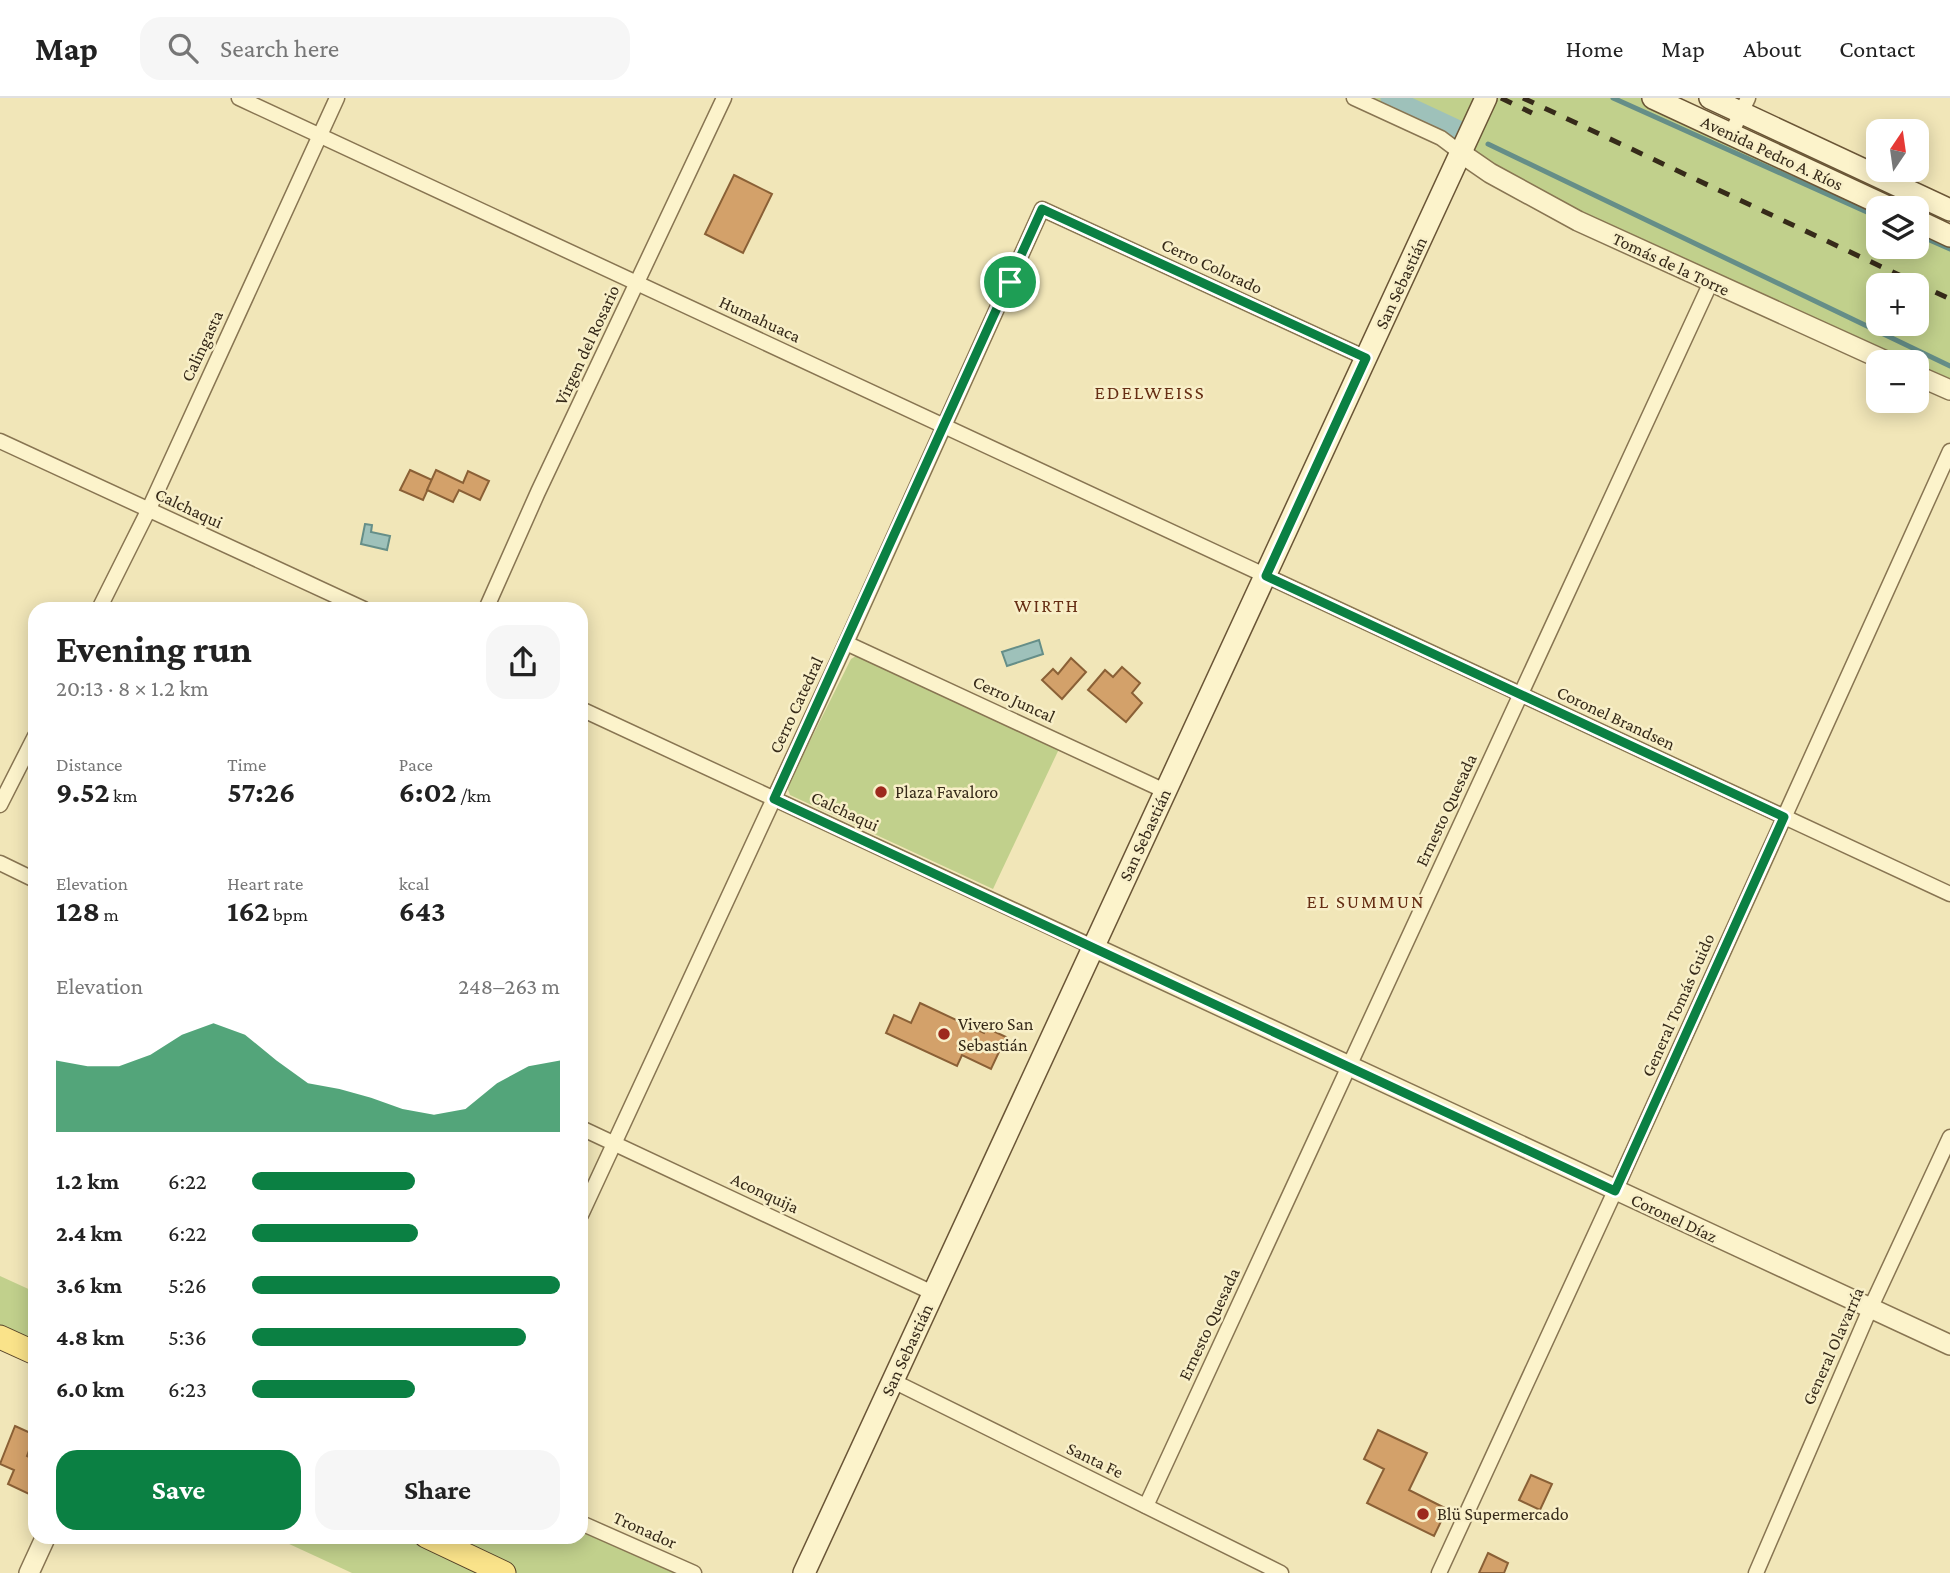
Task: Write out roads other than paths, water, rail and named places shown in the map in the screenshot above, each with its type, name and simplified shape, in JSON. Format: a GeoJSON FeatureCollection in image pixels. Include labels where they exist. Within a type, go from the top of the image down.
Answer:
{"type":"FeatureCollection","features":[{"type":"Feature","properties":{"kind":"main road","name":"San Sebastián"},"geometry":{"type":"LineString","coordinates":[[804,1573],[1486,98]]}},
{"type":"Feature","properties":{"kind":"main road","name":"Avenida Pedro A. Ríos"},"geometry":{"type":"LineString","coordinates":[[1653,98],[1866,197]]}},
{"type":"Feature","properties":{"kind":"main road","name":"Avenida Pedro A. Ríos"},"geometry":{"type":"LineString","coordinates":[[1710,98],[1745,105],[1950,210]]}},
{"type":"Feature","properties":{"kind":"main road"},"geometry":{"type":"LineString","coordinates":[[1929,226],[1950,236]]}},
{"type":"Feature","properties":{"kind":"main road"},"geometry":{"type":"LineString","coordinates":[[0,1337],[28,1350]]}},
{"type":"Feature","properties":{"kind":"main road"},"geometry":{"type":"LineString","coordinates":[[444,1544],[504,1573]]}},
{"type":"Feature","properties":{"kind":"street","name":"Humahuaca"},"geometry":{"type":"LineString","coordinates":[[239,98],[1266,576]]}},
{"type":"Feature","properties":{"kind":"street","name":"Calingasta"},"geometry":{"type":"LineString","coordinates":[[102,602],[148,511],[337,98]]}},
{"type":"Feature","properties":{"kind":"street","name":"Virgen del Rosario"},"geometry":{"type":"LineString","coordinates":[[489,602],[538,492],[724,98]]}},
{"type":"Feature","properties":{"kind":"street"},"geometry":{"type":"LineString","coordinates":[[1354,98],[1441,138],[1461,153]]}},
{"type":"Feature","properties":{"kind":"street"},"geometry":{"type":"LineString","coordinates":[[1731,134],[1745,105]]}},
{"type":"Feature","properties":{"kind":"street","name":"Tomás de la Torre"},"geometry":{"type":"LineString","coordinates":[[1461,153],[1490,173],[1578,221],[1866,352]]}},
{"type":"Feature","properties":{"kind":"street","name":"Cerro Colorado"},"geometry":{"type":"LineString","coordinates":[[1042,209],[1366,358]]}},
{"type":"Feature","properties":{"kind":"street","name":"Cerro Catedral"},"geometry":{"type":"LineString","coordinates":[[588,1200],[846,643],[1042,209]]}},
{"type":"Feature","properties":{"kind":"street","name":"Ernesto Quesada"},"geometry":{"type":"LineString","coordinates":[[1146,1506],[1711,282]]}},
{"type":"Feature","properties":{"kind":"street"},"geometry":{"type":"LineString","coordinates":[[1929,381],[1950,390]]}},
{"type":"Feature","properties":{"kind":"street","name":"Calchaqui"},"geometry":{"type":"LineString","coordinates":[[0,441],[349,602]]}},
{"type":"Feature","properties":{"kind":"street","name":"General Tomás Guido"},"geometry":{"type":"LineString","coordinates":[[1439,1573],[1950,452]]}},
{"type":"Feature","properties":{"kind":"street","name":"Coronel Brandsen"},"geometry":{"type":"LineString","coordinates":[[1266,576],[1950,894]]}},
{"type":"Feature","properties":{"kind":"street","name":"Cerro Juncal"},"geometry":{"type":"LineString","coordinates":[[846,643],[1165,791]]}},
{"type":"Feature","properties":{"kind":"street","name":"Calchaqui"},"geometry":{"type":"LineString","coordinates":[[588,712],[1093,947]]}},
{"type":"Feature","properties":{"kind":"street"},"geometry":{"type":"LineString","coordinates":[[0,805],[28,750]]}},
{"type":"Feature","properties":{"kind":"street"},"geometry":{"type":"LineString","coordinates":[[0,863],[28,877]]}},
{"type":"Feature","properties":{"kind":"street","name":"Coronel Díaz"},"geometry":{"type":"LineString","coordinates":[[1093,947],[1950,1345]]}},
{"type":"Feature","properties":{"kind":"street","name":"Aconquija"},"geometry":{"type":"LineString","coordinates":[[588,1131],[933,1293]]}},
{"type":"Feature","properties":{"kind":"street","name":"General Olavarría"},"geometry":{"type":"LineString","coordinates":[[1756,1573],[1870,1309],[1950,1137]]}},
{"type":"Feature","properties":{"kind":"street","name":"Santa Fe"},"geometry":{"type":"LineString","coordinates":[[892,1381],[1281,1573]]}},
{"type":"Feature","properties":{"kind":"street","name":"Tronador"},"geometry":{"type":"LineString","coordinates":[[588,1525],[694,1573]]}},
{"type":"Feature","properties":{"kind":"street"},"geometry":{"type":"LineString","coordinates":[[29,1573],[42,1544]]}},
{"type":"Feature","properties":{"kind":"water"},"geometry":{"type":"Polygon","coordinates":[[[365,524],[372,525],[371,532],[390,536],[387,550],[361,544],[365,524]]]}},
{"type":"Feature","properties":{"kind":"water"},"geometry":{"type":"Polygon","coordinates":[[[1039,640],[1043,654],[1007,666],[1002,652],[1039,640]]]}},
{"type":"Feature","properties":{"kind":"waterway"},"geometry":{"type":"LineString","coordinates":[[1390,98],[1459,130]]}},
{"type":"Feature","properties":{"kind":"waterway"},"geometry":{"type":"LineString","coordinates":[[1613,98],[1866,212]]}},
{"type":"Feature","properties":{"kind":"waterway"},"geometry":{"type":"LineString","coordinates":[[1488,144],[1950,366]]}},
{"type":"Feature","properties":{"kind":"waterway"},"geometry":{"type":"LineString","coordinates":[[1929,240],[1950,249]]}},
{"type":"Feature","properties":{"kind":"railway"},"geometry":{"type":"LineString","coordinates":[[1501,98],[1532,113]]}},
{"type":"Feature","properties":{"kind":"railway"},"geometry":{"type":"LineString","coordinates":[[1523,98],[1950,299]]}},
{"type":"Feature","properties":{"kind":"place","name":"Plaza Favaloro"},"geometry":{"type":"Point","coordinates":[881,792]}},
{"type":"Feature","properties":{"kind":"place","name":"Vivero San Sebastián"},"geometry":{"type":"Point","coordinates":[944,1034]}},
{"type":"Feature","properties":{"kind":"place","name":"Blü Supermercado"},"geometry":{"type":"Point","coordinates":[1423,1514]}},
{"type":"Feature","properties":{"kind":"district","name":"EDELWEISS"},"geometry":{"type":"Point","coordinates":[1150,392]}},
{"type":"Feature","properties":{"kind":"district","name":"WIRTH"},"geometry":{"type":"Point","coordinates":[1047,605]}},
{"type":"Feature","properties":{"kind":"district","name":"EL SUMMUN"},"geometry":{"type":"Point","coordinates":[1366,901]}}]}
